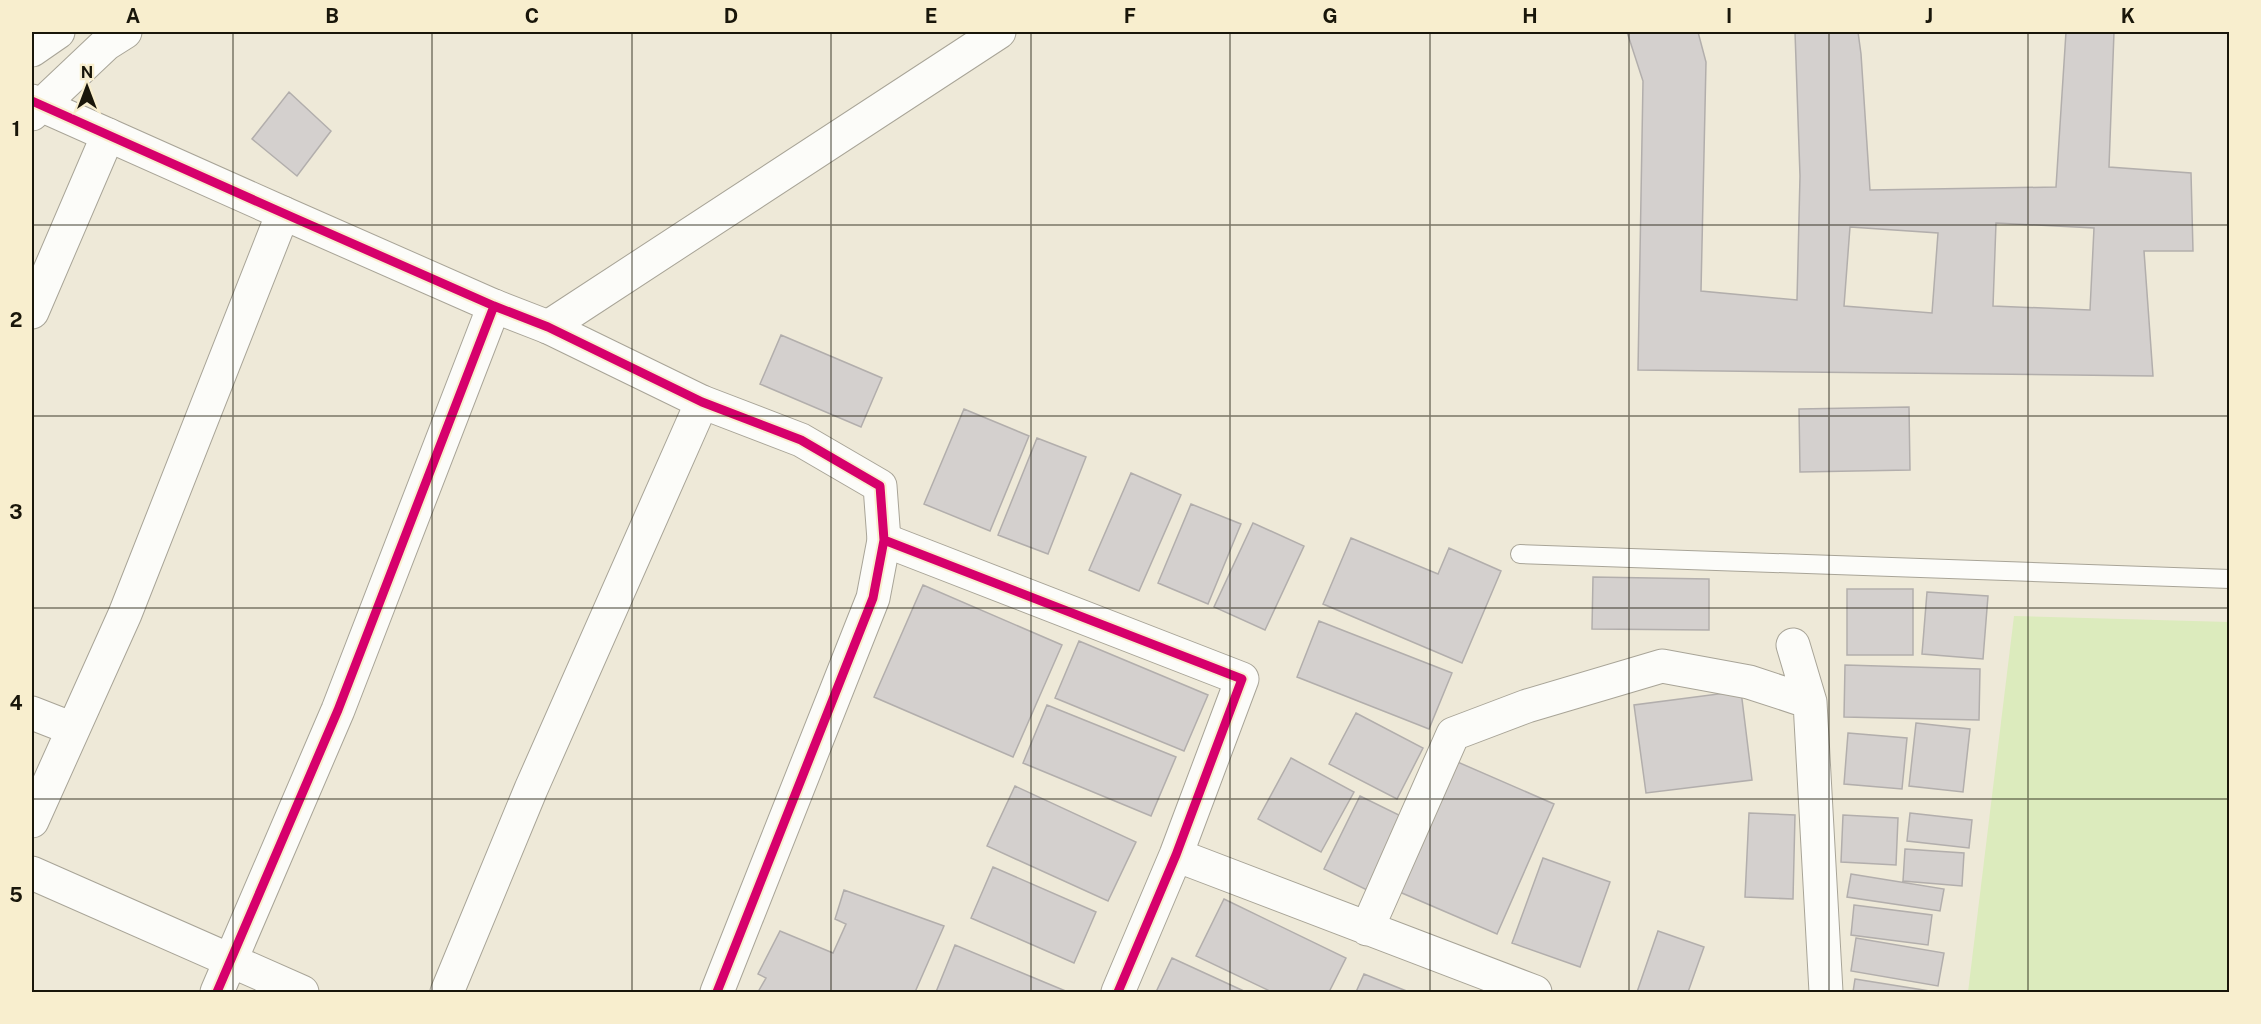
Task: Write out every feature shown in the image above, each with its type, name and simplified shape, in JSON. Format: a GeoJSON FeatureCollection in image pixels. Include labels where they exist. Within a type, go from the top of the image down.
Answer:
{"type":"FeatureCollection","features":[{"type":"Feature","properties":{"kind":"street"},"geometry":{"type":"LineString","coordinates":[[32,50],[58,32]]}},
{"type":"Feature","properties":{"kind":"street"},"geometry":{"type":"LineString","coordinates":[[125,32],[106,44],[34,106],[108,135],[494,306],[548,327],[702,402],[801,440],[880,486],[884,540],[873,598],[717,993]]}},
{"type":"Feature","properties":{"kind":"street"},"geometry":{"type":"LineString","coordinates":[[548,327],[999,32]]}},
{"type":"Feature","properties":{"kind":"street"},"geometry":{"type":"LineString","coordinates":[[32,312],[108,135]]}},
{"type":"Feature","properties":{"kind":"street"},"geometry":{"type":"LineString","coordinates":[[32,821],[125,614],[283,213]]}},
{"type":"Feature","properties":{"kind":"street"},"geometry":{"type":"LineString","coordinates":[[217,993],[338,710],[494,306]]}},
{"type":"Feature","properties":{"kind":"street"},"geometry":{"type":"LineString","coordinates":[[447,993],[531,789],[702,402]]}},
{"type":"Feature","properties":{"kind":"street"},"geometry":{"type":"LineString","coordinates":[[884,540],[1242,679],[1176,855],[1118,993]]}},
{"type":"Feature","properties":{"kind":"street"},"geometry":{"type":"LineString","coordinates":[[1793,645],[1810,702],[1826,993]]}},
{"type":"Feature","properties":{"kind":"street"},"geometry":{"type":"LineString","coordinates":[[1367,929],[1453,734],[1527,706],[1662,666],[1749,682],[1810,702]]}},
{"type":"Feature","properties":{"kind":"street"},"geometry":{"type":"LineString","coordinates":[[32,713],[73,729]]}},
{"type":"Feature","properties":{"kind":"street"},"geometry":{"type":"LineString","coordinates":[[1176,855],[1535,993]]}},
{"type":"Feature","properties":{"kind":"street"},"geometry":{"type":"LineString","coordinates":[[32,873],[302,993]]}},
{"type":"Feature","properties":{"kind":"lane"},"geometry":{"type":"LineString","coordinates":[[1520,554],[2229,579]]}},
{"type":"Feature","properties":{"kind":"green space"},"geometry":{"type":"Polygon","coordinates":[[[2014,616],[2229,622],[2229,992],[1968,992],[2014,616]]]}},
{"type":"Feature","properties":{"kind":"building"},"geometry":{"type":"Polygon","coordinates":[[[1627,32],[1698,32],[1706,62],[1701,291],[1797,300],[1800,176],[1795,32],[1858,32],[1870,190],[2056,187],[2066,32],[2114,32],[2109,167],[2191,173],[2193,251],[2144,251],[2153,376],[1638,370],[1643,81],[1627,32]],[[1996,223],[1993,306],[2090,310],[2094,228],[1996,223]],[[1850,227],[1844,306],[1932,313],[1938,233],[1850,227]]]}},
{"type":"Feature","properties":{"kind":"building"},"geometry":{"type":"Polygon","coordinates":[[[289,92],[331,131],[297,176],[252,139],[289,92]]]}},
{"type":"Feature","properties":{"kind":"building"},"geometry":{"type":"Polygon","coordinates":[[[781,335],[882,378],[861,427],[760,384],[781,335]]]}},
{"type":"Feature","properties":{"kind":"building"},"geometry":{"type":"Polygon","coordinates":[[[1909,407],[1910,470],[1800,472],[1799,409],[1909,407]]]}},
{"type":"Feature","properties":{"kind":"building"},"geometry":{"type":"Polygon","coordinates":[[[964,409],[1029,436],[990,531],[924,504],[964,409]]]}},
{"type":"Feature","properties":{"kind":"building"},"geometry":{"type":"Polygon","coordinates":[[[1037,438],[1086,457],[1048,554],[998,535],[1037,438]]]}},
{"type":"Feature","properties":{"kind":"building"},"geometry":{"type":"Polygon","coordinates":[[[1131,473],[1181,495],[1139,591],[1089,570],[1131,473]]]}},
{"type":"Feature","properties":{"kind":"building"},"geometry":{"type":"Polygon","coordinates":[[[1191,504],[1241,524],[1208,604],[1158,583],[1191,504]]]}},
{"type":"Feature","properties":{"kind":"building"},"geometry":{"type":"Polygon","coordinates":[[[1253,523],[1304,546],[1265,630],[1214,607],[1253,523]]]}},
{"type":"Feature","properties":{"kind":"building"},"geometry":{"type":"Polygon","coordinates":[[[1351,538],[1438,574],[1449,548],[1501,571],[1462,663],[1323,604],[1351,538]]]}},
{"type":"Feature","properties":{"kind":"building"},"geometry":{"type":"Polygon","coordinates":[[[1593,577],[1709,579],[1709,630],[1592,629],[1593,577]]]}},
{"type":"Feature","properties":{"kind":"building"},"geometry":{"type":"Polygon","coordinates":[[[923,585],[1062,645],[1013,757],[874,697],[923,585]]]}},
{"type":"Feature","properties":{"kind":"building"},"geometry":{"type":"Polygon","coordinates":[[[1847,589],[1913,589],[1913,655],[1847,655],[1847,589]]]}},
{"type":"Feature","properties":{"kind":"building"},"geometry":{"type":"Polygon","coordinates":[[[1927,592],[1988,596],[1983,659],[1922,654],[1927,592]]]}},
{"type":"Feature","properties":{"kind":"building"},"geometry":{"type":"Polygon","coordinates":[[[1319,621],[1452,673],[1429,729],[1297,677],[1319,621]]]}},
{"type":"Feature","properties":{"kind":"building"},"geometry":{"type":"Polygon","coordinates":[[[1079,641],[1208,695],[1184,751],[1055,698],[1079,641]]]}},
{"type":"Feature","properties":{"kind":"building"},"geometry":{"type":"Polygon","coordinates":[[[1845,665],[1980,669],[1979,720],[1844,717],[1845,665]]]}},
{"type":"Feature","properties":{"kind":"building"},"geometry":{"type":"Polygon","coordinates":[[[1741,691],[1752,780],[1646,793],[1634,705],[1741,691]]]}},
{"type":"Feature","properties":{"kind":"building"},"geometry":{"type":"Polygon","coordinates":[[[1047,705],[1176,757],[1151,816],[1023,763],[1047,705]]]}},
{"type":"Feature","properties":{"kind":"building"},"geometry":{"type":"Polygon","coordinates":[[[1356,713],[1423,748],[1397,799],[1329,764],[1356,713]]]}},
{"type":"Feature","properties":{"kind":"building"},"geometry":{"type":"Polygon","coordinates":[[[1916,723],[1970,729],[1963,792],[1909,786],[1916,723]]]}},
{"type":"Feature","properties":{"kind":"building"},"geometry":{"type":"Polygon","coordinates":[[[1848,733],[1907,738],[1902,789],[1844,784],[1848,733]]]}},
{"type":"Feature","properties":{"kind":"building"},"geometry":{"type":"Polygon","coordinates":[[[1291,758],[1354,792],[1321,852],[1258,819],[1291,758]]]}},
{"type":"Feature","properties":{"kind":"building"},"geometry":{"type":"Polygon","coordinates":[[[1453,760],[1554,804],[1497,934],[1395,890],[1453,760]]]}},
{"type":"Feature","properties":{"kind":"building"},"geometry":{"type":"Polygon","coordinates":[[[1015,786],[1136,842],[1108,901],[987,846],[1015,786]]]}},
{"type":"Feature","properties":{"kind":"building"},"geometry":{"type":"Polygon","coordinates":[[[1360,796],[1403,817],[1367,890],[1324,869],[1360,796]]]}},
{"type":"Feature","properties":{"kind":"building"},"geometry":{"type":"Polygon","coordinates":[[[1749,813],[1795,815],[1793,899],[1745,897],[1749,813]]]}},
{"type":"Feature","properties":{"kind":"building"},"geometry":{"type":"Polygon","coordinates":[[[1910,813],[1972,820],[1969,848],[1907,841],[1910,813]]]}},
{"type":"Feature","properties":{"kind":"building"},"geometry":{"type":"Polygon","coordinates":[[[1843,815],[1898,818],[1896,865],[1841,862],[1843,815]]]}},
{"type":"Feature","properties":{"kind":"building"},"geometry":{"type":"Polygon","coordinates":[[[1905,849],[1964,853],[1962,886],[1903,881],[1905,849]]]}},
{"type":"Feature","properties":{"kind":"building"},"geometry":{"type":"Polygon","coordinates":[[[1543,858],[1610,882],[1580,967],[1512,943],[1543,858]]]}},
{"type":"Feature","properties":{"kind":"building"},"geometry":{"type":"Polygon","coordinates":[[[993,867],[1096,912],[1074,963],[971,918],[993,867]]]}},
{"type":"Feature","properties":{"kind":"building"},"geometry":{"type":"Polygon","coordinates":[[[1851,874],[1944,889],[1940,911],[1847,897],[1851,874]]]}},
{"type":"Feature","properties":{"kind":"building"},"geometry":{"type":"Polygon","coordinates":[[[844,890],[944,926],[915,992],[758,992],[766,978],[758,974],[780,931],[833,953],[846,924],[835,919],[844,890]]]}},
{"type":"Feature","properties":{"kind":"building"},"geometry":{"type":"Polygon","coordinates":[[[1224,899],[1346,958],[1329,992],[1272,992],[1196,956],[1224,899]]]}},
{"type":"Feature","properties":{"kind":"building"},"geometry":{"type":"Polygon","coordinates":[[[1854,905],[1932,915],[1928,945],[1851,935],[1854,905]]]}},
{"type":"Feature","properties":{"kind":"building"},"geometry":{"type":"Polygon","coordinates":[[[1658,931],[1704,947],[1688,992],[1637,992],[1658,931]]]}},
{"type":"Feature","properties":{"kind":"building"},"geometry":{"type":"Polygon","coordinates":[[[1856,938],[1944,953],[1938,986],[1851,971],[1856,938]]]}},
{"type":"Feature","properties":{"kind":"building"},"geometry":{"type":"Polygon","coordinates":[[[955,945],[1068,992],[936,992],[955,945]]]}},
{"type":"Feature","properties":{"kind":"building"},"geometry":{"type":"Polygon","coordinates":[[[1172,958],[1246,992],[1156,992],[1172,958]]]}},
{"type":"Feature","properties":{"kind":"building"},"geometry":{"type":"Polygon","coordinates":[[[1364,974],[1409,992],[1356,992],[1364,974]]]}},
{"type":"Feature","properties":{"kind":"building"},"geometry":{"type":"Polygon","coordinates":[[[1855,979],[1936,992],[1853,992],[1855,979]]]}},
{"type":"Feature","properties":{"kind":"cycle path"},"geometry":{"type":"LineString","coordinates":[[32,101],[494,306],[548,327],[702,402],[801,440],[880,486],[884,540],[873,598],[717,992]]}},
{"type":"Feature","properties":{"kind":"cycle path"},"geometry":{"type":"LineString","coordinates":[[217,992],[338,710],[494,306]]}},
{"type":"Feature","properties":{"kind":"cycle path"},"geometry":{"type":"LineString","coordinates":[[884,540],[1242,679],[1176,855],[1118,992]]}}]}
